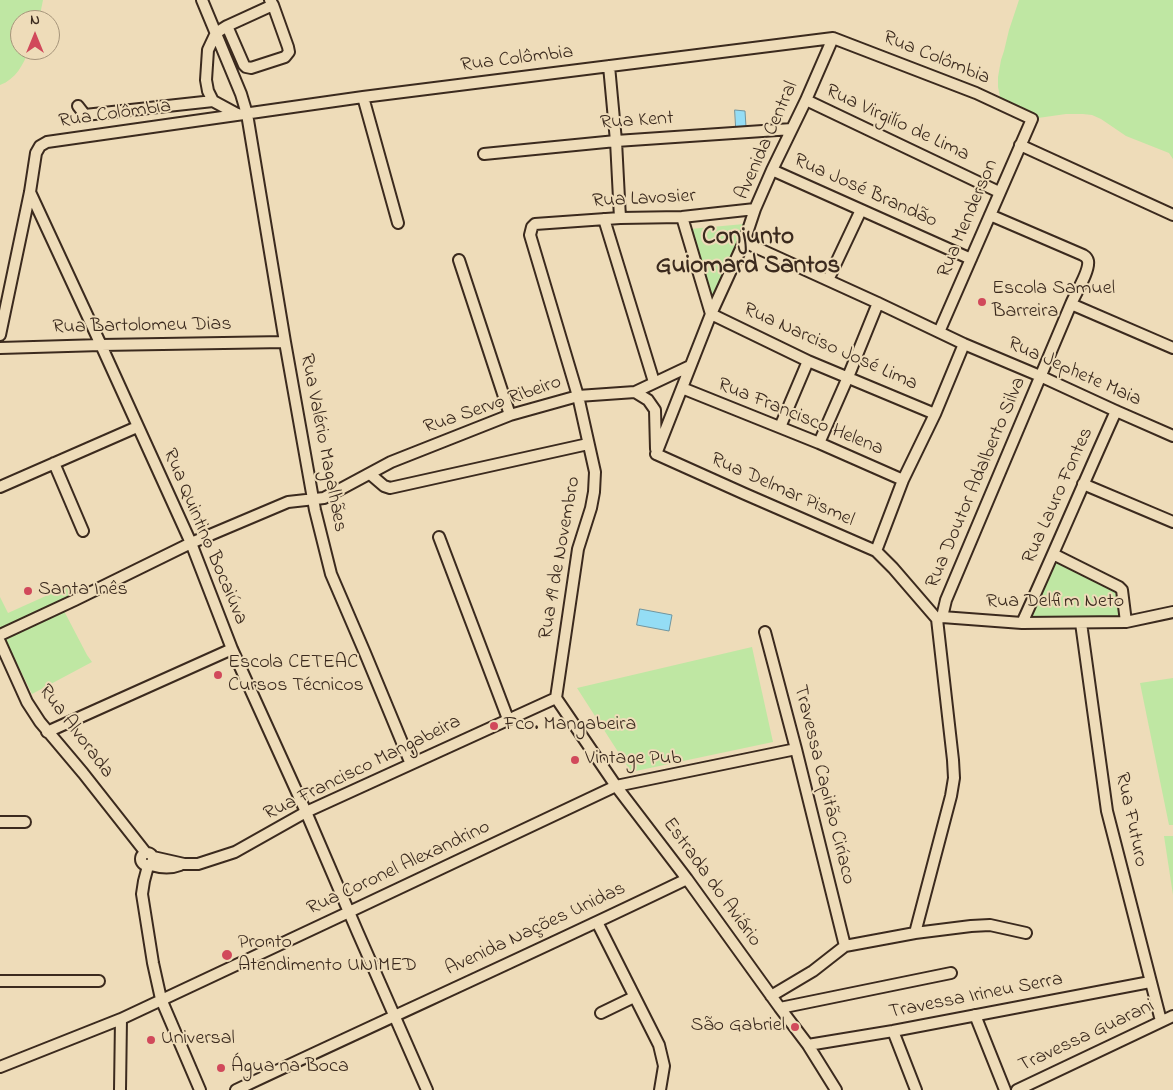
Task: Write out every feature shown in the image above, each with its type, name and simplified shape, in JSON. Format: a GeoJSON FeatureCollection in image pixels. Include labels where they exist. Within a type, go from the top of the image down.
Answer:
{"type":"FeatureCollection","features":[{"type":"Feature","properties":{"kind":"street","name":"Rua Valério Magalhães"},"geometry":{"type":"LineString","coordinates":[[202,0],[241,94],[242,114],[313,500],[330,574],[365,652],[411,764]]}},
{"type":"Feature","properties":{"kind":"street"},"geometry":{"type":"LineString","coordinates":[[212,101],[206,80],[208,50],[216,33],[227,26],[271,2],[289,52],[285,58],[250,68],[246,67],[227,26]]}},
{"type":"Feature","properties":{"kind":"street","name":"Rua Colômbia"},"geometry":{"type":"LineString","coordinates":[[0,335],[30,192],[36,153],[40,146],[47,142],[362,97],[833,38],[976,93],[1032,120]]}},
{"type":"Feature","properties":{"kind":"street","name":"Avenida Central"},"geometry":{"type":"LineString","coordinates":[[656,454],[711,314],[744,242],[755,209],[833,38]]}},
{"type":"Feature","properties":{"kind":"street"},"geometry":{"type":"LineString","coordinates":[[609,66],[616,140],[620,218]]}},
{"type":"Feature","properties":{"kind":"street"},"geometry":{"type":"LineString","coordinates":[[362,97],[398,223]]}},
{"type":"Feature","properties":{"kind":"street","name":"Rua Virgilío de Lima"},"geometry":{"type":"LineString","coordinates":[[806,100],[999,192]]}},
{"type":"Feature","properties":{"kind":"street"},"geometry":{"type":"LineString","coordinates":[[78,106],[85,116],[212,101],[242,114]]}},
{"type":"Feature","properties":{"kind":"street","name":"Rua Menderson"},"geometry":{"type":"LineString","coordinates":[[939,332],[1032,120]]}},
{"type":"Feature","properties":{"kind":"street","name":"Rua Kent"},"geometry":{"type":"LineString","coordinates":[[484,154],[616,140],[792,129]]}},
{"type":"Feature","properties":{"kind":"street"},"geometry":{"type":"LineString","coordinates":[[1020,145],[1172,216]]}},
{"type":"Feature","properties":{"kind":"street","name":"Rua José Brandão"},"geometry":{"type":"LineString","coordinates":[[772,170],[971,259]]}},
{"type":"Feature","properties":{"kind":"street","name":"Rua Quintino Bocaiúva"},"geometry":{"type":"LineString","coordinates":[[30,192],[191,543],[232,649],[306,812],[427,1090]]}},
{"type":"Feature","properties":{"kind":"street","name":"Rua Lavosier"},"geometry":{"type":"LineString","coordinates":[[535,224],[620,218],[682,217],[755,209]]}},
{"type":"Feature","properties":{"kind":"street"},"geometry":{"type":"LineString","coordinates":[[828,280],[861,210]]}},
{"type":"Feature","properties":{"kind":"street","name":"Rua Doutor Adalberto Silva"},"geometry":{"type":"LineString","coordinates":[[940,618],[1040,376],[1088,266],[1088,259],[1083,254],[990,215]]}},
{"type":"Feature","properties":{"kind":"street"},"geometry":{"type":"LineString","coordinates":[[682,217],[711,314]]}},
{"type":"Feature","properties":{"kind":"street"},"geometry":{"type":"LineString","coordinates":[[604,219],[654,382]]}},
{"type":"Feature","properties":{"kind":"street","name":"Rua 19 de Novembro"},"geometry":{"type":"LineString","coordinates":[[535,224],[530,234],[578,396],[595,472],[591,508],[578,549],[556,698]]}},
{"type":"Feature","properties":{"kind":"street","name":"Rua Jephete Maia"},"geometry":{"type":"LineString","coordinates":[[744,242],[964,344],[1173,436]]}},
{"type":"Feature","properties":{"kind":"street"},"geometry":{"type":"LineString","coordinates":[[459,260],[510,415]]}},
{"type":"Feature","properties":{"kind":"street"},"geometry":{"type":"LineString","coordinates":[[819,442],[878,303]]}},
{"type":"Feature","properties":{"kind":"street"},"geometry":{"type":"LineString","coordinates":[[1071,304],[1173,348]]}},
{"type":"Feature","properties":{"kind":"street","name":"Rua Narciso José Lima"},"geometry":{"type":"LineString","coordinates":[[711,314],[808,360],[934,414]]}},
{"type":"Feature","properties":{"kind":"street","name":"Rua Bartolomeu Dias"},"geometry":{"type":"LineString","coordinates":[[0,348],[101,344],[285,342]]}},
{"type":"Feature","properties":{"kind":"street"},"geometry":{"type":"LineString","coordinates":[[876,551],[903,480],[964,344]]}},
{"type":"Feature","properties":{"kind":"street"},"geometry":{"type":"LineString","coordinates":[[780,427],[808,360]]}},
{"type":"Feature","properties":{"kind":"street","name":"Rua Servo Ribeiro"},"geometry":{"type":"LineString","coordinates":[[0,635],[191,543],[288,502],[324,498],[391,462],[510,415],[578,396],[635,392],[690,366]]}},
{"type":"Feature","properties":{"kind":"street","name":"Rua Francisco Helena"},"geometry":{"type":"LineString","coordinates":[[682,388],[819,442],[903,480]]}},
{"type":"Feature","properties":{"kind":"street"},"geometry":{"type":"LineString","coordinates":[[635,392],[648,400],[655,410],[656,454]]}},
{"type":"Feature","properties":{"kind":"street"},"geometry":{"type":"LineString","coordinates":[[655,410],[672,412]]}},
{"type":"Feature","properties":{"kind":"street","name":"Rua Lauro Fontes"},"geometry":{"type":"LineString","coordinates":[[1022,623],[1116,411]]}},
{"type":"Feature","properties":{"kind":"street"},"geometry":{"type":"LineString","coordinates":[[0,487],[137,427]]}},
{"type":"Feature","properties":{"kind":"street"},"geometry":{"type":"LineString","coordinates":[[370,474],[384,486],[390,488],[588,444]]}},
{"type":"Feature","properties":{"kind":"street","name":"Rua Delmar Pismel"},"geometry":{"type":"LineString","coordinates":[[656,454],[876,551],[940,618]]}},
{"type":"Feature","properties":{"kind":"street"},"geometry":{"type":"LineString","coordinates":[[54,463],[83,531]]}},
{"type":"Feature","properties":{"kind":"street"},"geometry":{"type":"LineString","coordinates":[[1083,484],[1173,522]]}},
{"type":"Feature","properties":{"kind":"street"},"geometry":{"type":"LineString","coordinates":[[439,537],[508,719]]}},
{"type":"Feature","properties":{"kind":"street"},"geometry":{"type":"LineString","coordinates":[[1054,554],[1120,587],[1126,622]]}},
{"type":"Feature","properties":{"kind":"street","name":"Rua Delfim Neto"},"geometry":{"type":"LineString","coordinates":[[940,618],[1022,623],[1126,622],[1173,612]]}},
{"type":"Feature","properties":{"kind":"street"},"geometry":{"type":"LineString","coordinates":[[915,933],[954,778],[940,618]]}},
{"type":"Feature","properties":{"kind":"street","name":"Rua Futuro"},"geometry":{"type":"LineString","coordinates":[[1082,623],[1107,811],[1161,1021]]}},
{"type":"Feature","properties":{"kind":"street","name":"Travessa Capitão Ciríaco"},"geometry":{"type":"LineString","coordinates":[[766,632],[845,946]]}},
{"type":"Feature","properties":{"kind":"street","name":"Rua Alvorada"},"geometry":{"type":"LineString","coordinates":[[0,642],[27,702],[47,732],[83,773],[143,848],[147,860]]}},
{"type":"Feature","properties":{"kind":"street"},"geometry":{"type":"LineString","coordinates":[[47,732],[232,649]]}},
{"type":"Feature","properties":{"kind":"street","name":"Rua Francisco Mangabeira"},"geometry":{"type":"LineString","coordinates":[[147,860],[198,864],[235,852],[306,812],[556,698]]}},
{"type":"Feature","properties":{"kind":"street","name":"Estrada do Aviário"},"geometry":{"type":"LineString","coordinates":[[556,698],[616,786],[687,879],[808,1045],[836,1090]]}},
{"type":"Feature","properties":{"kind":"street","name":"Rua Coronel Alexandrino"},"geometry":{"type":"LineString","coordinates":[[0,1067],[121,1019],[616,786],[796,749]]}},
{"type":"Feature","properties":{"kind":"street"},"geometry":{"type":"LineString","coordinates":[[0,822],[25,822]]}},
{"type":"Feature","properties":{"kind":"street"},"geometry":{"type":"LineString","coordinates":[[147,860],[142,894],[161,999],[200,1090]]}},
{"type":"Feature","properties":{"kind":"street","name":"Avenida Nações Unidas"},"geometry":{"type":"LineString","coordinates":[[236,1090],[687,879]]}},
{"type":"Feature","properties":{"kind":"street"},"geometry":{"type":"LineString","coordinates":[[597,922],[659,1045],[664,1066],[660,1090]]}},
{"type":"Feature","properties":{"kind":"street"},"geometry":{"type":"LineString","coordinates":[[772,996],[813,971],[845,946],[915,933],[971,926],[990,925],[1026,933]]}},
{"type":"Feature","properties":{"kind":"street"},"geometry":{"type":"LineString","coordinates":[[780,1008],[951,973]]}},
{"type":"Feature","properties":{"kind":"street"},"geometry":{"type":"LineString","coordinates":[[0,981],[99,981]]}},
{"type":"Feature","properties":{"kind":"street","name":"Travessa Irineu Serra"},"geometry":{"type":"LineString","coordinates":[[808,1045],[893,1031],[1150,982]]}},
{"type":"Feature","properties":{"kind":"street"},"geometry":{"type":"LineString","coordinates":[[601,1013],[634,997]]}},
{"type":"Feature","properties":{"kind":"street"},"geometry":{"type":"LineString","coordinates":[[975,1015],[1005,1090]]}},
{"type":"Feature","properties":{"kind":"street","name":"Travessa Guarani"},"geometry":{"type":"LineString","coordinates":[[1016,1090],[1173,1016]]}},
{"type":"Feature","properties":{"kind":"street"},"geometry":{"type":"LineString","coordinates":[[120,1090],[121,1019]]}},
{"type":"Feature","properties":{"kind":"street"},"geometry":{"type":"LineString","coordinates":[[893,1031],[916,1090]]}},
{"type":"Feature","properties":{"kind":"green space"},"geometry":{"type":"Polygon","coordinates":[[[0,0],[43,0],[41,10],[10,10],[10,60],[24,60],[15,75],[0,85],[0,0]]]}},
{"type":"Feature","properties":{"kind":"green space"},"geometry":{"type":"Polygon","coordinates":[[[1019,0],[1173,0],[1173,159],[1169,153],[1126,136],[1092,115],[1066,114],[1029,118],[1005,104],[1000,97],[998,77],[1009,30],[1019,0]]]}},
{"type":"Feature","properties":{"kind":"green space"},"geometry":{"type":"Polygon","coordinates":[[[744,224],[713,297],[690,229],[744,224]]]}},
{"type":"Feature","properties":{"kind":"green space"},"geometry":{"type":"Polygon","coordinates":[[[1056,560],[1106,584],[1115,591],[1120,618],[1029,620],[1056,560]]]}},
{"type":"Feature","properties":{"kind":"green space"},"geometry":{"type":"Polygon","coordinates":[[[68,586],[75,600],[63,609],[92,662],[32,694],[0,629],[0,597],[8,613],[68,586]]]}},
{"type":"Feature","properties":{"kind":"green space"},"geometry":{"type":"Polygon","coordinates":[[[752,647],[773,742],[631,772],[577,688],[752,647]]]}},
{"type":"Feature","properties":{"kind":"green space"},"geometry":{"type":"Polygon","coordinates":[[[1173,678],[1173,825],[1169,825],[1140,683],[1173,678]]]}},
{"type":"Feature","properties":{"kind":"green space"},"geometry":{"type":"Polygon","coordinates":[[[1164,836],[1173,836],[1173,895],[1164,836]]]}},
{"type":"Feature","properties":{"kind":"water"},"geometry":{"type":"Polygon","coordinates":[[[735,110],[745,111],[746,127],[736,127],[735,110]]]}},
{"type":"Feature","properties":{"kind":"water"},"geometry":{"type":"Polygon","coordinates":[[[640,609],[672,615],[669,631],[637,625],[640,609]]]}},
{"type":"Feature","properties":{"kind":"place","name":"Escola Samuel Barreira"},"geometry":{"type":"Point","coordinates":[982,302]}},
{"type":"Feature","properties":{"kind":"place","name":"Santa Inês"},"geometry":{"type":"Point","coordinates":[28,591]}},
{"type":"Feature","properties":{"kind":"place","name":"Escola CETEAC Cursos Técnicos"},"geometry":{"type":"Point","coordinates":[218,675]}},
{"type":"Feature","properties":{"kind":"place","name":"Fco. Mangabeira"},"geometry":{"type":"Point","coordinates":[494,726]}},
{"type":"Feature","properties":{"kind":"place","name":"Vintage Pub"},"geometry":{"type":"Point","coordinates":[575,760]}},
{"type":"Feature","properties":{"kind":"place","name":"Pronto Atendimento UNIMED"},"geometry":{"type":"Point","coordinates":[227,955]}},
{"type":"Feature","properties":{"kind":"place","name":"São Gabriel"},"geometry":{"type":"Point","coordinates":[795,1027]}},
{"type":"Feature","properties":{"kind":"place","name":"Universal"},"geometry":{"type":"Point","coordinates":[151,1040]}},
{"type":"Feature","properties":{"kind":"place","name":"Água na Boca"},"geometry":{"type":"Point","coordinates":[221,1068]}},
{"type":"Feature","properties":{"kind":"district","name":"Conjunto Guiomard Santos"},"geometry":{"type":"Point","coordinates":[748,254]}}]}
